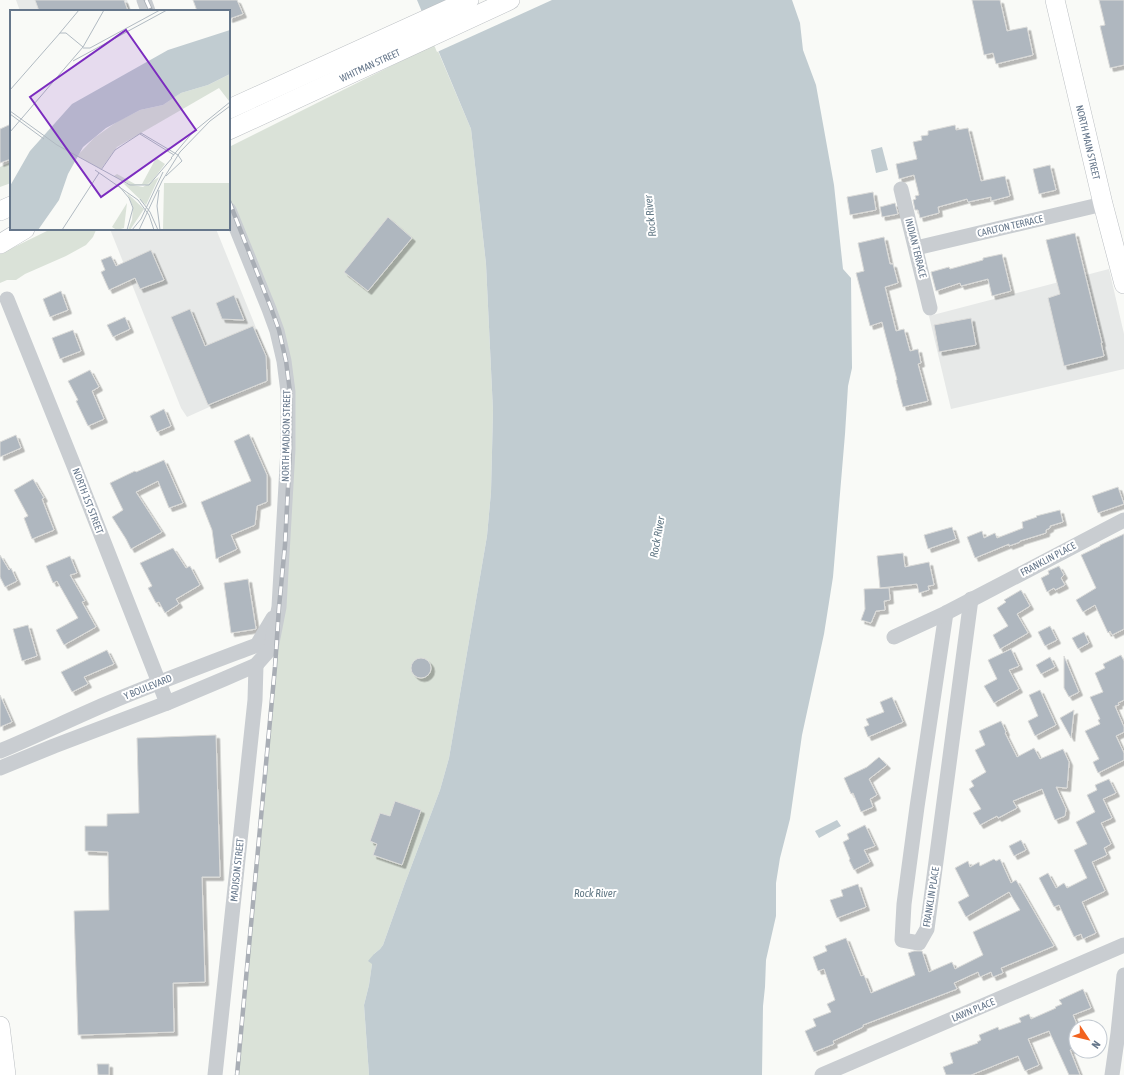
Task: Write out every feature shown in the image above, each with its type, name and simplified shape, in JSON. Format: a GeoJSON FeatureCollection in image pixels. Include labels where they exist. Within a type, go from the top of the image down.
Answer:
{"type":"FeatureCollection","features":[{"type":"Feature","properties":{"kind":"main road","name":"WHITMAN STREET"},"geometry":{"type":"LineString","coordinates":[[340,69],[469,0]]}},
{"type":"Feature","properties":{"kind":"main road","name":"WHITMAN STREET"},"geometry":{"type":"LineString","coordinates":[[230,128],[240,111],[510,0]]}},
{"type":"Feature","properties":{"kind":"main road","name":"NORTH MAIN STREET"},"geometry":{"type":"LineString","coordinates":[[1055,0],[1103,204],[1124,284]]}},
{"type":"Feature","properties":{"kind":"main road"},"geometry":{"type":"LineString","coordinates":[[0,198],[10,196]]}},
{"type":"Feature","properties":{"kind":"main road"},"geometry":{"type":"LineString","coordinates":[[0,211],[10,206]]}},
{"type":"Feature","properties":{"kind":"main road"},"geometry":{"type":"LineString","coordinates":[[0,232],[10,228]]}},
{"type":"Feature","properties":{"kind":"main road"},"geometry":{"type":"LineString","coordinates":[[0,244],[23,230]]}},
{"type":"Feature","properties":{"kind":"main road"},"geometry":{"type":"LineString","coordinates":[[0,1026],[6,1075]]}},
{"type":"Feature","properties":{"kind":"street"},"geometry":{"type":"LineString","coordinates":[[144,0],[148,10]]}},
{"type":"Feature","properties":{"kind":"street","name":"INDIAN TERRACE"},"geometry":{"type":"LineString","coordinates":[[901,189],[930,308]]}},
{"type":"Feature","properties":{"kind":"street","name":"CARLTON TERRACE"},"geometry":{"type":"LineString","coordinates":[[916,248],[1103,204]]}},
{"type":"Feature","properties":{"kind":"street","name":"NORTH MADISON STREET"},"geometry":{"type":"LineString","coordinates":[[230,212],[278,331],[288,392],[288,449],[279,607],[271,648],[256,665]]}},
{"type":"Feature","properties":{"kind":"street","name":"NORTH 1ST STREET"},"geometry":{"type":"LineString","coordinates":[[7,299],[167,703]]}},
{"type":"Feature","properties":{"kind":"street","name":"FRANKLIN PLACE"},"geometry":{"type":"LineString","coordinates":[[894,637],[946,613],[1124,520]]}},
{"type":"Feature","properties":{"kind":"street","name":"FRANKLIN PLACE"},"geometry":{"type":"LineString","coordinates":[[946,613],[927,731],[904,904],[902,940],[919,943],[927,929],[972,599]]}},
{"type":"Feature","properties":{"kind":"street","name":"Y BOULEVARD"},"geometry":{"type":"LineString","coordinates":[[0,751],[46,732],[106,704],[257,645],[279,607]]}},
{"type":"Feature","properties":{"kind":"street"},"geometry":{"type":"LineString","coordinates":[[0,768],[167,703],[256,665]]}},
{"type":"Feature","properties":{"kind":"street","name":"MADISON STREET"},"geometry":{"type":"LineString","coordinates":[[215,1075],[254,700],[256,665]]}},
{"type":"Feature","properties":{"kind":"street","name":"LAWN PLACE"},"geometry":{"type":"LineString","coordinates":[[822,1075],[1124,945]]}},
{"type":"Feature","properties":{"kind":"street"},"geometry":{"type":"LineString","coordinates":[[1112,1075],[1124,975]]}},
{"type":"Feature","properties":{"kind":"shaded area"},"geometry":{"type":"Polygon","coordinates":[[[16,0],[127,0],[131,10],[20,10],[16,0]]]}},
{"type":"Feature","properties":{"kind":"shaded area"},"geometry":{"type":"Polygon","coordinates":[[[435,44],[471,129],[486,264],[493,411],[491,492],[487,536],[449,758],[440,790],[383,945],[374,954],[364,1005],[369,1075],[237,1075],[275,667],[290,392],[271,308],[230,204],[230,146],[435,44]]]}},
{"type":"Feature","properties":{"kind":"shaded area"},"geometry":{"type":"Polygon","coordinates":[[[10,162],[10,183],[0,187],[0,167],[10,162]]]}},
{"type":"Feature","properties":{"kind":"shaded area"},"geometry":{"type":"Polygon","coordinates":[[[49,230],[96,230],[93,237],[86,245],[66,256],[25,274],[16,280],[7,280],[0,283],[0,254],[49,230]]]}},
{"type":"Feature","properties":{"kind":"shaded area"},"geometry":{"type":"Polygon","coordinates":[[[110,230],[216,230],[267,355],[267,381],[187,417],[181,408],[110,230]]]}},
{"type":"Feature","properties":{"kind":"shaded area"},"geometry":{"type":"Polygon","coordinates":[[[1109,269],[1124,334],[1124,369],[951,409],[929,316],[1109,269]]]}},
{"type":"Feature","properties":{"kind":"water","name":"Rock River"},"geometry":{"type":"Polygon","coordinates":[[[417,0],[792,0],[800,23],[803,50],[816,85],[834,185],[843,269],[851,278],[852,368],[848,386],[833,577],[824,634],[802,735],[790,819],[780,858],[776,883],[776,916],[766,960],[763,1006],[762,1075],[369,1075],[364,1005],[372,964],[368,961],[383,945],[440,790],[449,758],[487,536],[491,492],[493,411],[486,264],[471,129],[417,0]]]}},
{"type":"Feature","properties":{"kind":"water"},"geometry":{"type":"Polygon","coordinates":[[[882,147],[888,170],[876,173],[871,150],[882,147]]]}},
{"type":"Feature","properties":{"kind":"water"},"geometry":{"type":"Polygon","coordinates":[[[837,820],[841,826],[819,838],[815,831],[837,820]]]}},
{"type":"Feature","properties":{"kind":"pier"},"geometry":{"type":"Polygon","coordinates":[[[446,0],[552,0],[437,52],[420,12],[446,0]]]}},
{"type":"Feature","properties":{"kind":"building"},"geometry":{"type":"Polygon","coordinates":[[[35,0],[124,0],[128,10],[39,10],[35,0]]]}},
{"type":"Feature","properties":{"kind":"building"},"geometry":{"type":"Polygon","coordinates":[[[193,0],[237,0],[243,14],[230,19],[230,10],[197,10],[193,0]]]}},
{"type":"Feature","properties":{"kind":"building"},"geometry":{"type":"Polygon","coordinates":[[[972,0],[1000,0],[1007,31],[1027,27],[1033,55],[996,64],[993,53],[984,55],[972,0]]]}},
{"type":"Feature","properties":{"kind":"building"},"geometry":{"type":"Polygon","coordinates":[[[1099,0],[1124,0],[1124,65],[1110,68],[1100,26],[1105,25],[1099,0]]]}},
{"type":"Feature","properties":{"kind":"building"},"geometry":{"type":"Polygon","coordinates":[[[10,124],[10,159],[0,163],[0,129],[10,124]]]}},
{"type":"Feature","properties":{"kind":"building"},"geometry":{"type":"Polygon","coordinates":[[[955,125],[956,130],[968,128],[981,181],[1005,176],[1010,196],[991,201],[991,197],[968,202],[967,199],[938,207],[939,213],[920,218],[918,210],[915,210],[913,200],[916,199],[915,196],[919,195],[914,175],[899,179],[896,164],[917,159],[913,142],[922,140],[921,136],[928,135],[928,131],[955,125]]]}},
{"type":"Feature","properties":{"kind":"building"},"geometry":{"type":"Polygon","coordinates":[[[1050,165],[1056,190],[1039,194],[1033,169],[1050,165]]]}},
{"type":"Feature","properties":{"kind":"building"},"geometry":{"type":"Polygon","coordinates":[[[873,192],[876,210],[850,215],[847,197],[873,192]]]}},
{"type":"Feature","properties":{"kind":"building"},"geometry":{"type":"Polygon","coordinates":[[[895,203],[898,214],[882,217],[880,207],[895,203]]]}},
{"type":"Feature","properties":{"kind":"building"},"geometry":{"type":"Polygon","coordinates":[[[388,217],[412,238],[368,291],[344,272],[388,217]]]}},
{"type":"Feature","properties":{"kind":"building"},"geometry":{"type":"Polygon","coordinates":[[[1075,233],[1104,356],[1064,366],[1048,298],[1060,294],[1046,240],[1075,233]]]}},
{"type":"Feature","properties":{"kind":"building"},"geometry":{"type":"Polygon","coordinates":[[[884,237],[890,264],[893,264],[898,283],[885,287],[896,331],[904,329],[910,351],[918,349],[921,363],[918,364],[928,401],[903,407],[882,322],[870,326],[856,273],[864,271],[858,243],[884,237]]]}},
{"type":"Feature","properties":{"kind":"building"},"geometry":{"type":"Polygon","coordinates":[[[151,250],[164,280],[140,289],[135,278],[109,290],[101,272],[105,270],[101,260],[111,256],[116,266],[151,250]]]}},
{"type":"Feature","properties":{"kind":"building"},"geometry":{"type":"Polygon","coordinates":[[[1002,254],[1011,291],[992,296],[988,279],[961,286],[960,283],[936,291],[931,272],[949,267],[950,269],[983,260],[983,258],[1002,254]]]}},
{"type":"Feature","properties":{"kind":"building"},"geometry":{"type":"Polygon","coordinates":[[[61,291],[68,310],[50,317],[43,299],[61,291]]]}},
{"type":"Feature","properties":{"kind":"building"},"geometry":{"type":"Polygon","coordinates":[[[234,295],[244,320],[222,319],[216,303],[234,295]]]}},
{"type":"Feature","properties":{"kind":"building"},"geometry":{"type":"Polygon","coordinates":[[[190,309],[205,346],[253,326],[266,356],[267,381],[208,405],[171,317],[190,309]]]}},
{"type":"Feature","properties":{"kind":"building"},"geometry":{"type":"Polygon","coordinates":[[[125,317],[130,329],[113,337],[107,325],[125,317]]]}},
{"type":"Feature","properties":{"kind":"building"},"geometry":{"type":"Polygon","coordinates":[[[971,318],[976,345],[939,352],[934,325],[971,318]]]}},
{"type":"Feature","properties":{"kind":"building"},"geometry":{"type":"Polygon","coordinates":[[[73,330],[81,351],[60,359],[52,338],[73,330]]]}},
{"type":"Feature","properties":{"kind":"building"},"geometry":{"type":"Polygon","coordinates":[[[90,370],[99,387],[92,391],[104,419],[88,426],[76,401],[78,400],[68,381],[90,370]]]}},
{"type":"Feature","properties":{"kind":"building"},"geometry":{"type":"Polygon","coordinates":[[[164,409],[171,426],[157,432],[150,416],[164,409]]]}},
{"type":"Feature","properties":{"kind":"building"},"geometry":{"type":"Polygon","coordinates":[[[249,434],[267,475],[267,502],[257,506],[255,525],[231,535],[237,549],[216,559],[212,530],[201,502],[251,481],[234,441],[249,434]]]}},
{"type":"Feature","properties":{"kind":"building"},"geometry":{"type":"Polygon","coordinates":[[[16,435],[21,448],[0,457],[0,442],[16,435]]]}},
{"type":"Feature","properties":{"kind":"building"},"geometry":{"type":"Polygon","coordinates":[[[164,460],[183,503],[169,508],[158,481],[136,492],[162,532],[131,549],[112,517],[123,510],[110,483],[135,471],[136,472],[164,460]]]}},
{"type":"Feature","properties":{"kind":"building"},"geometry":{"type":"Polygon","coordinates":[[[33,479],[44,498],[42,499],[54,530],[32,539],[24,518],[28,516],[14,490],[33,479]]]}},
{"type":"Feature","properties":{"kind":"building"},"geometry":{"type":"Polygon","coordinates":[[[1118,487],[1124,504],[1098,513],[1092,496],[1118,487]]]}},
{"type":"Feature","properties":{"kind":"building"},"geometry":{"type":"Polygon","coordinates":[[[1060,510],[1063,522],[1050,526],[1050,528],[1046,530],[1046,533],[1009,546],[1009,544],[975,558],[967,537],[982,531],[984,538],[995,533],[997,538],[1023,528],[1022,522],[1037,517],[1036,516],[1060,510]]]}},
{"type":"Feature","properties":{"kind":"building"},"geometry":{"type":"Polygon","coordinates":[[[952,527],[956,539],[928,549],[924,535],[952,527]]]}},
{"type":"Feature","properties":{"kind":"building"},"geometry":{"type":"Polygon","coordinates":[[[1124,534],[1124,629],[1112,635],[1110,631],[1108,633],[1095,605],[1083,612],[1076,600],[1096,588],[1081,555],[1124,534]]]}},
{"type":"Feature","properties":{"kind":"building"},"geometry":{"type":"Polygon","coordinates":[[[173,548],[186,568],[190,566],[200,585],[176,599],[179,604],[165,613],[159,602],[156,603],[148,588],[152,586],[140,563],[173,548]]]}},
{"type":"Feature","properties":{"kind":"building"},"geometry":{"type":"Polygon","coordinates":[[[903,553],[905,567],[929,562],[934,585],[928,586],[929,590],[919,593],[917,584],[880,588],[877,556],[903,553]]]}},
{"type":"Feature","properties":{"kind":"building"},"geometry":{"type":"Polygon","coordinates":[[[0,555],[9,570],[11,568],[17,581],[5,587],[0,577],[0,555]]]}},
{"type":"Feature","properties":{"kind":"building"},"geometry":{"type":"Polygon","coordinates":[[[70,556],[77,573],[70,575],[85,601],[82,602],[96,627],[64,645],[56,630],[78,618],[57,581],[53,583],[46,566],[70,556]]]}},
{"type":"Feature","properties":{"kind":"building"},"geometry":{"type":"Polygon","coordinates":[[[1059,566],[1064,575],[1061,578],[1065,585],[1047,592],[1041,578],[1049,574],[1048,571],[1059,566]]]}},
{"type":"Feature","properties":{"kind":"building"},"geometry":{"type":"Polygon","coordinates":[[[248,579],[256,629],[231,633],[224,583],[248,579]]]}},
{"type":"Feature","properties":{"kind":"building"},"geometry":{"type":"Polygon","coordinates":[[[889,588],[890,600],[884,601],[885,610],[876,611],[871,623],[861,620],[865,609],[864,589],[889,588]]]}},
{"type":"Feature","properties":{"kind":"building"},"geometry":{"type":"Polygon","coordinates":[[[1021,590],[1030,606],[1017,614],[1028,633],[1000,649],[993,635],[1008,626],[997,608],[1006,602],[1004,600],[1021,590]]]}},
{"type":"Feature","properties":{"kind":"building"},"geometry":{"type":"Polygon","coordinates":[[[28,625],[37,656],[22,661],[13,629],[28,625]]]}},
{"type":"Feature","properties":{"kind":"building"},"geometry":{"type":"Polygon","coordinates":[[[1050,626],[1057,640],[1045,646],[1038,632],[1050,626]]]}},
{"type":"Feature","properties":{"kind":"building"},"geometry":{"type":"Polygon","coordinates":[[[1084,632],[1089,643],[1078,649],[1072,638],[1084,632]]]}},
{"type":"Feature","properties":{"kind":"building"},"geometry":{"type":"Polygon","coordinates":[[[1011,649],[1019,666],[1009,670],[1019,689],[994,703],[984,686],[997,679],[988,660],[1011,649]]]}},
{"type":"Feature","properties":{"kind":"building"},"geometry":{"type":"Polygon","coordinates":[[[107,650],[114,664],[84,677],[88,684],[72,692],[61,672],[107,650]]]}},
{"type":"Feature","properties":{"kind":"building"},"geometry":{"type":"Polygon","coordinates":[[[1121,655],[1124,661],[1124,700],[1118,703],[1119,705],[1115,706],[1124,727],[1124,732],[1116,736],[1124,753],[1124,760],[1098,773],[1093,762],[1099,759],[1085,731],[1100,724],[1098,720],[1100,719],[1090,697],[1103,692],[1095,673],[1105,668],[1103,664],[1121,655]]]}},
{"type":"Feature","properties":{"kind":"building"},"geometry":{"type":"Polygon","coordinates":[[[1064,656],[1079,692],[1069,697],[1064,688],[1064,656]]]}},
{"type":"Feature","properties":{"kind":"building"},"geometry":{"type":"Polygon","coordinates":[[[1050,657],[1055,667],[1041,674],[1036,665],[1050,657]]]}},
{"type":"Feature","properties":{"kind":"building"},"geometry":{"type":"Polygon","coordinates":[[[421,658],[428,661],[431,668],[428,675],[421,678],[414,675],[411,668],[414,661],[421,658]]]}},
{"type":"Feature","properties":{"kind":"building"},"geometry":{"type":"Polygon","coordinates":[[[1040,690],[1056,725],[1035,736],[1028,721],[1038,716],[1029,695],[1040,690]]]}},
{"type":"Feature","properties":{"kind":"building"},"geometry":{"type":"Polygon","coordinates":[[[0,695],[12,722],[0,727],[0,695]]]}},
{"type":"Feature","properties":{"kind":"building"},"geometry":{"type":"Polygon","coordinates":[[[892,697],[903,722],[868,737],[864,727],[869,725],[866,719],[884,712],[880,702],[892,697]]]}},
{"type":"Feature","properties":{"kind":"building"},"geometry":{"type":"Polygon","coordinates":[[[1074,710],[1071,738],[1060,718],[1074,710]]]}},
{"type":"Feature","properties":{"kind":"building"},"geometry":{"type":"Polygon","coordinates":[[[1001,721],[1006,732],[1005,733],[1017,757],[1034,748],[1040,759],[1063,749],[1069,762],[1067,788],[1056,787],[1066,809],[1065,816],[1055,820],[1042,789],[1013,801],[1017,808],[980,825],[973,813],[981,809],[969,789],[974,786],[971,781],[986,772],[975,750],[985,745],[979,731],[1001,721]]]}},
{"type":"Feature","properties":{"kind":"building"},"geometry":{"type":"Polygon","coordinates":[[[216,735],[220,877],[202,877],[205,982],[173,983],[174,1032],[78,1035],[74,911],[109,910],[108,852],[85,851],[85,826],[107,826],[107,814],[139,813],[137,738],[216,735]]]}},
{"type":"Feature","properties":{"kind":"building"},"geometry":{"type":"Polygon","coordinates":[[[879,757],[887,765],[869,779],[877,795],[870,799],[873,807],[861,812],[853,793],[851,794],[844,778],[867,767],[879,757]]]}},
{"type":"Feature","properties":{"kind":"building"},"geometry":{"type":"Polygon","coordinates":[[[1109,779],[1116,793],[1103,799],[1112,818],[1101,823],[1111,844],[1104,848],[1107,855],[1092,862],[1105,891],[1082,902],[1096,933],[1083,939],[1081,934],[1074,937],[1059,905],[1054,907],[1039,878],[1048,873],[1056,888],[1064,883],[1067,888],[1087,878],[1074,850],[1087,844],[1076,822],[1095,812],[1087,795],[1097,790],[1095,785],[1109,779]]]}},
{"type":"Feature","properties":{"kind":"building"},"geometry":{"type":"Polygon","coordinates":[[[395,801],[421,810],[402,865],[373,855],[377,844],[370,841],[380,813],[390,816],[395,801]]]}},
{"type":"Feature","properties":{"kind":"building"},"geometry":{"type":"Polygon","coordinates":[[[865,825],[875,846],[864,850],[870,862],[854,870],[843,842],[849,839],[847,834],[865,825]]]}},
{"type":"Feature","properties":{"kind":"building"},"geometry":{"type":"Polygon","coordinates":[[[1021,840],[1026,850],[1014,856],[1009,846],[1021,840]]]}},
{"type":"Feature","properties":{"kind":"building"},"geometry":{"type":"Polygon","coordinates":[[[994,859],[996,861],[1000,859],[1011,883],[1016,880],[1054,946],[1001,968],[1003,973],[993,977],[991,972],[980,977],[978,972],[954,983],[957,989],[863,1025],[863,1027],[833,1041],[834,1044],[814,1052],[805,1031],[816,1026],[813,1019],[831,1012],[827,1004],[835,1000],[824,969],[818,971],[813,957],[827,951],[825,946],[846,938],[861,976],[864,975],[871,993],[915,975],[908,953],[922,951],[929,972],[952,962],[955,969],[983,955],[973,932],[1020,910],[1009,892],[966,917],[958,902],[969,896],[955,868],[968,861],[970,867],[979,862],[980,866],[994,859]]]}},
{"type":"Feature","properties":{"kind":"building"},"geometry":{"type":"Polygon","coordinates":[[[858,884],[866,907],[837,918],[830,900],[843,896],[841,890],[858,884]]]}},
{"type":"Feature","properties":{"kind":"building"},"geometry":{"type":"Polygon","coordinates":[[[1083,989],[1091,1008],[1073,1015],[1075,1019],[1068,1019],[1068,1059],[1074,1059],[1080,1075],[1069,1075],[1049,1031],[1028,1039],[1039,1065],[1025,1071],[1018,1056],[971,1075],[946,1075],[943,1067],[953,1063],[950,1053],[978,1043],[977,1042],[981,1040],[979,1035],[998,1027],[999,1030],[1021,1022],[1019,1018],[1029,1014],[1031,1019],[1056,1008],[1055,1007],[1062,1004],[1059,1000],[1083,989]]]}},
{"type":"Feature","properties":{"kind":"building"},"geometry":{"type":"Polygon","coordinates":[[[97,1064],[109,1064],[109,1075],[98,1075],[97,1064]]]}},
{"type":"Feature","properties":{"kind":"railway"},"geometry":{"type":"LineString","coordinates":[[146,0],[151,10]]}},
{"type":"Feature","properties":{"kind":"railway"},"geometry":{"type":"LineString","coordinates":[[230,204],[279,330],[286,361],[290,392],[290,449],[285,545],[237,1075]]}}]}
